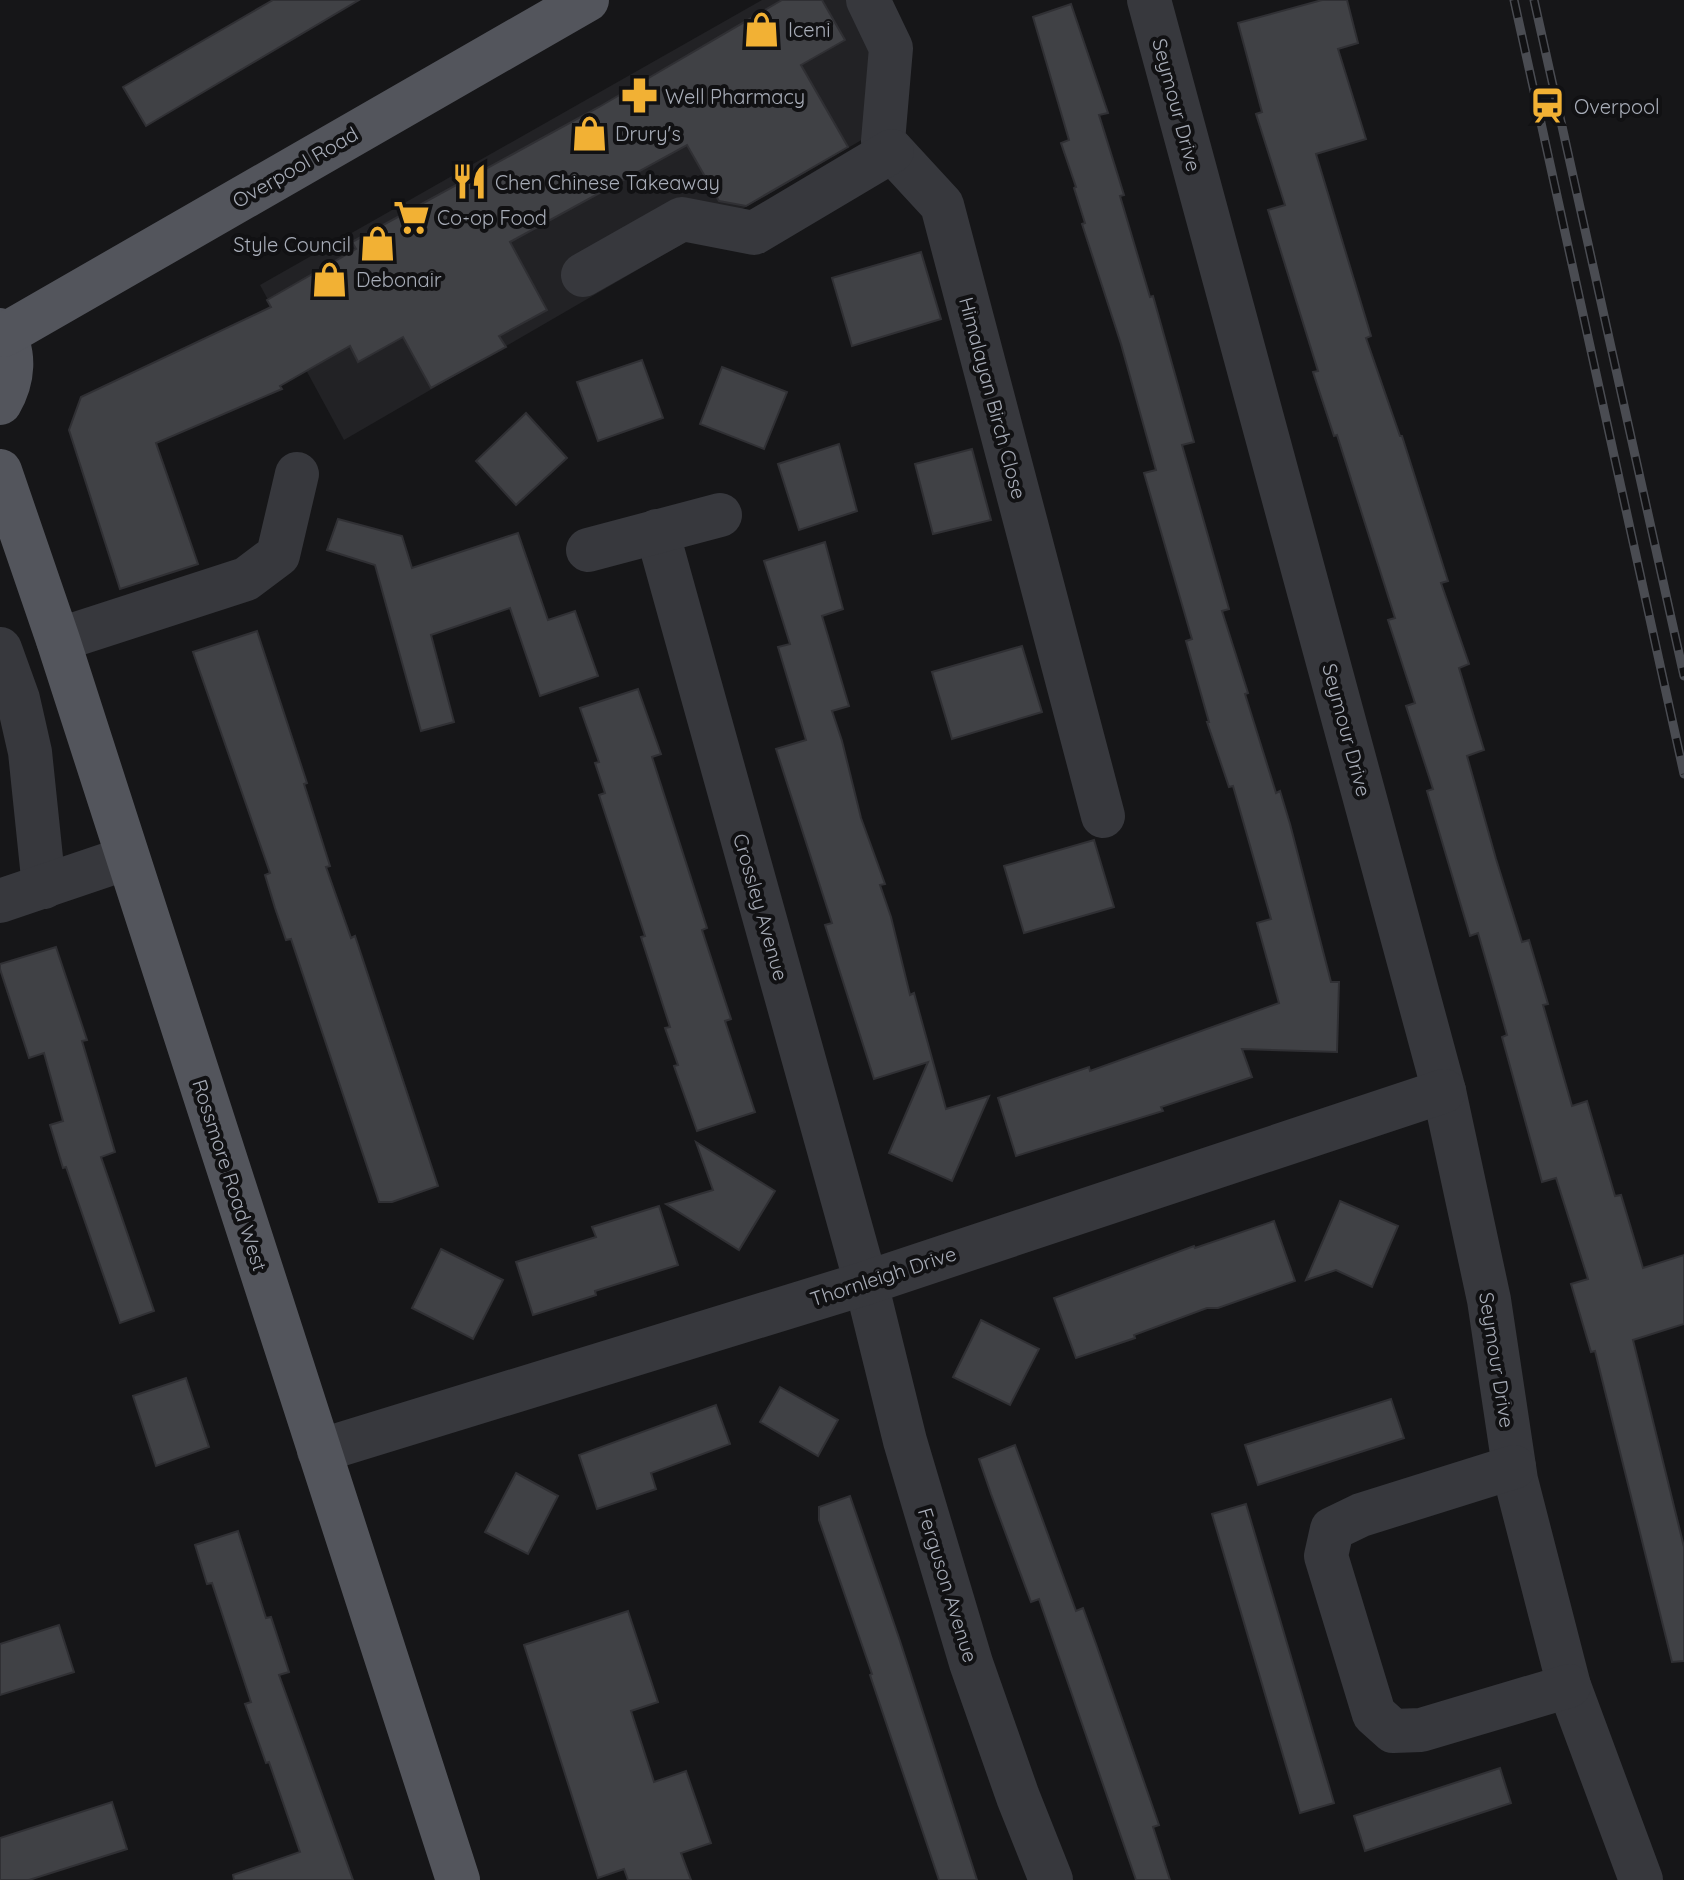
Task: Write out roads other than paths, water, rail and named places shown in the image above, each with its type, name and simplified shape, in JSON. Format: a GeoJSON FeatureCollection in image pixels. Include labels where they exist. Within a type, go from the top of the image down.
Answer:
{"type":"FeatureCollection","features":[{"type":"Feature","properties":{"kind":"main road","name":"Overpool Road"},"geometry":{"type":"LineString","coordinates":[[2,333],[542,11],[587,0]]}},
{"type":"Feature","properties":{"kind":"main road"},"geometry":{"type":"LineString","coordinates":[[0,403],[12,372],[11,353],[2,333]]}},
{"type":"Feature","properties":{"kind":"main road","name":"Rossmore Road West"},"geometry":{"type":"LineString","coordinates":[[0,471],[58,640],[458,1880]]}},
{"type":"Feature","properties":{"kind":"street"},"geometry":{"type":"LineString","coordinates":[[583,275],[682,219],[754,233],[892,151],[883,141],[891,48],[868,0]]}},
{"type":"Feature","properties":{"kind":"street","name":"Seymour Drive"},"geometry":{"type":"LineString","coordinates":[[1149,0],[1444,1091],[1489,1300],[1514,1467],[1569,1686],[1641,1880]]}},
{"type":"Feature","properties":{"kind":"street","name":"Himalayan Birch Close"},"geometry":{"type":"LineString","coordinates":[[892,151],[942,205],[1103,816]]}},
{"type":"Feature","properties":{"kind":"street"},"geometry":{"type":"LineString","coordinates":[[58,640],[246,579],[278,555],[297,474]]}},
{"type":"Feature","properties":{"kind":"street"},"geometry":{"type":"LineString","coordinates":[[588,550],[720,515]]}},
{"type":"Feature","properties":{"kind":"street","name":"Crossley Avenue"},"geometry":{"type":"LineString","coordinates":[[657,531],[866,1283]]}},
{"type":"Feature","properties":{"kind":"street"},"geometry":{"type":"LineString","coordinates":[[0,649],[18,699],[30,752],[44,887]]}},
{"type":"Feature","properties":{"kind":"street"},"geometry":{"type":"LineString","coordinates":[[0,901],[127,858]]}},
{"type":"Feature","properties":{"kind":"street","name":"Thornleigh Drive"},"geometry":{"type":"LineString","coordinates":[[319,1451],[866,1283],[1444,1091]]}},
{"type":"Feature","properties":{"kind":"street","name":"Ferguson Avenue"},"geometry":{"type":"LineString","coordinates":[[866,1283],[905,1441],[971,1663],[1051,1880]]}},
{"type":"Feature","properties":{"kind":"street"},"geometry":{"type":"LineString","coordinates":[[1514,1467],[1361,1515],[1332,1529],[1326,1556],[1374,1714],[1393,1731],[1421,1730],[1569,1686]]}},
{"type":"Feature","properties":{"kind":"railway"},"geometry":{"type":"LineString","coordinates":[[1514,0],[1684,774]]}},
{"type":"Feature","properties":{"kind":"railway"},"geometry":{"type":"LineString","coordinates":[[1534,0],[1684,676]]}},
{"type":"Feature","properties":{"kind":"place","name":"Iceni"},"geometry":{"type":"Point","coordinates":[762,29]}},
{"type":"Feature","properties":{"kind":"place","name":"Well Pharmacy"},"geometry":{"type":"Point","coordinates":[639,96]}},
{"type":"Feature","properties":{"kind":"place","name":"Overpool"},"geometry":{"type":"Point","coordinates":[1548,106]}},
{"type":"Feature","properties":{"kind":"place","name":"Drury's"},"geometry":{"type":"Point","coordinates":[589,133]}},
{"type":"Feature","properties":{"kind":"place","name":"Chen Chinese Takeaway"},"geometry":{"type":"Point","coordinates":[469,182]}},
{"type":"Feature","properties":{"kind":"place","name":"Co-op Food"},"geometry":{"type":"Point","coordinates":[411,217]}},
{"type":"Feature","properties":{"kind":"place","name":"Style Council"},"geometry":{"type":"Point","coordinates":[377,244]}},
{"type":"Feature","properties":{"kind":"place","name":"Debonair"},"geometry":{"type":"Point","coordinates":[330,279]}}]}
